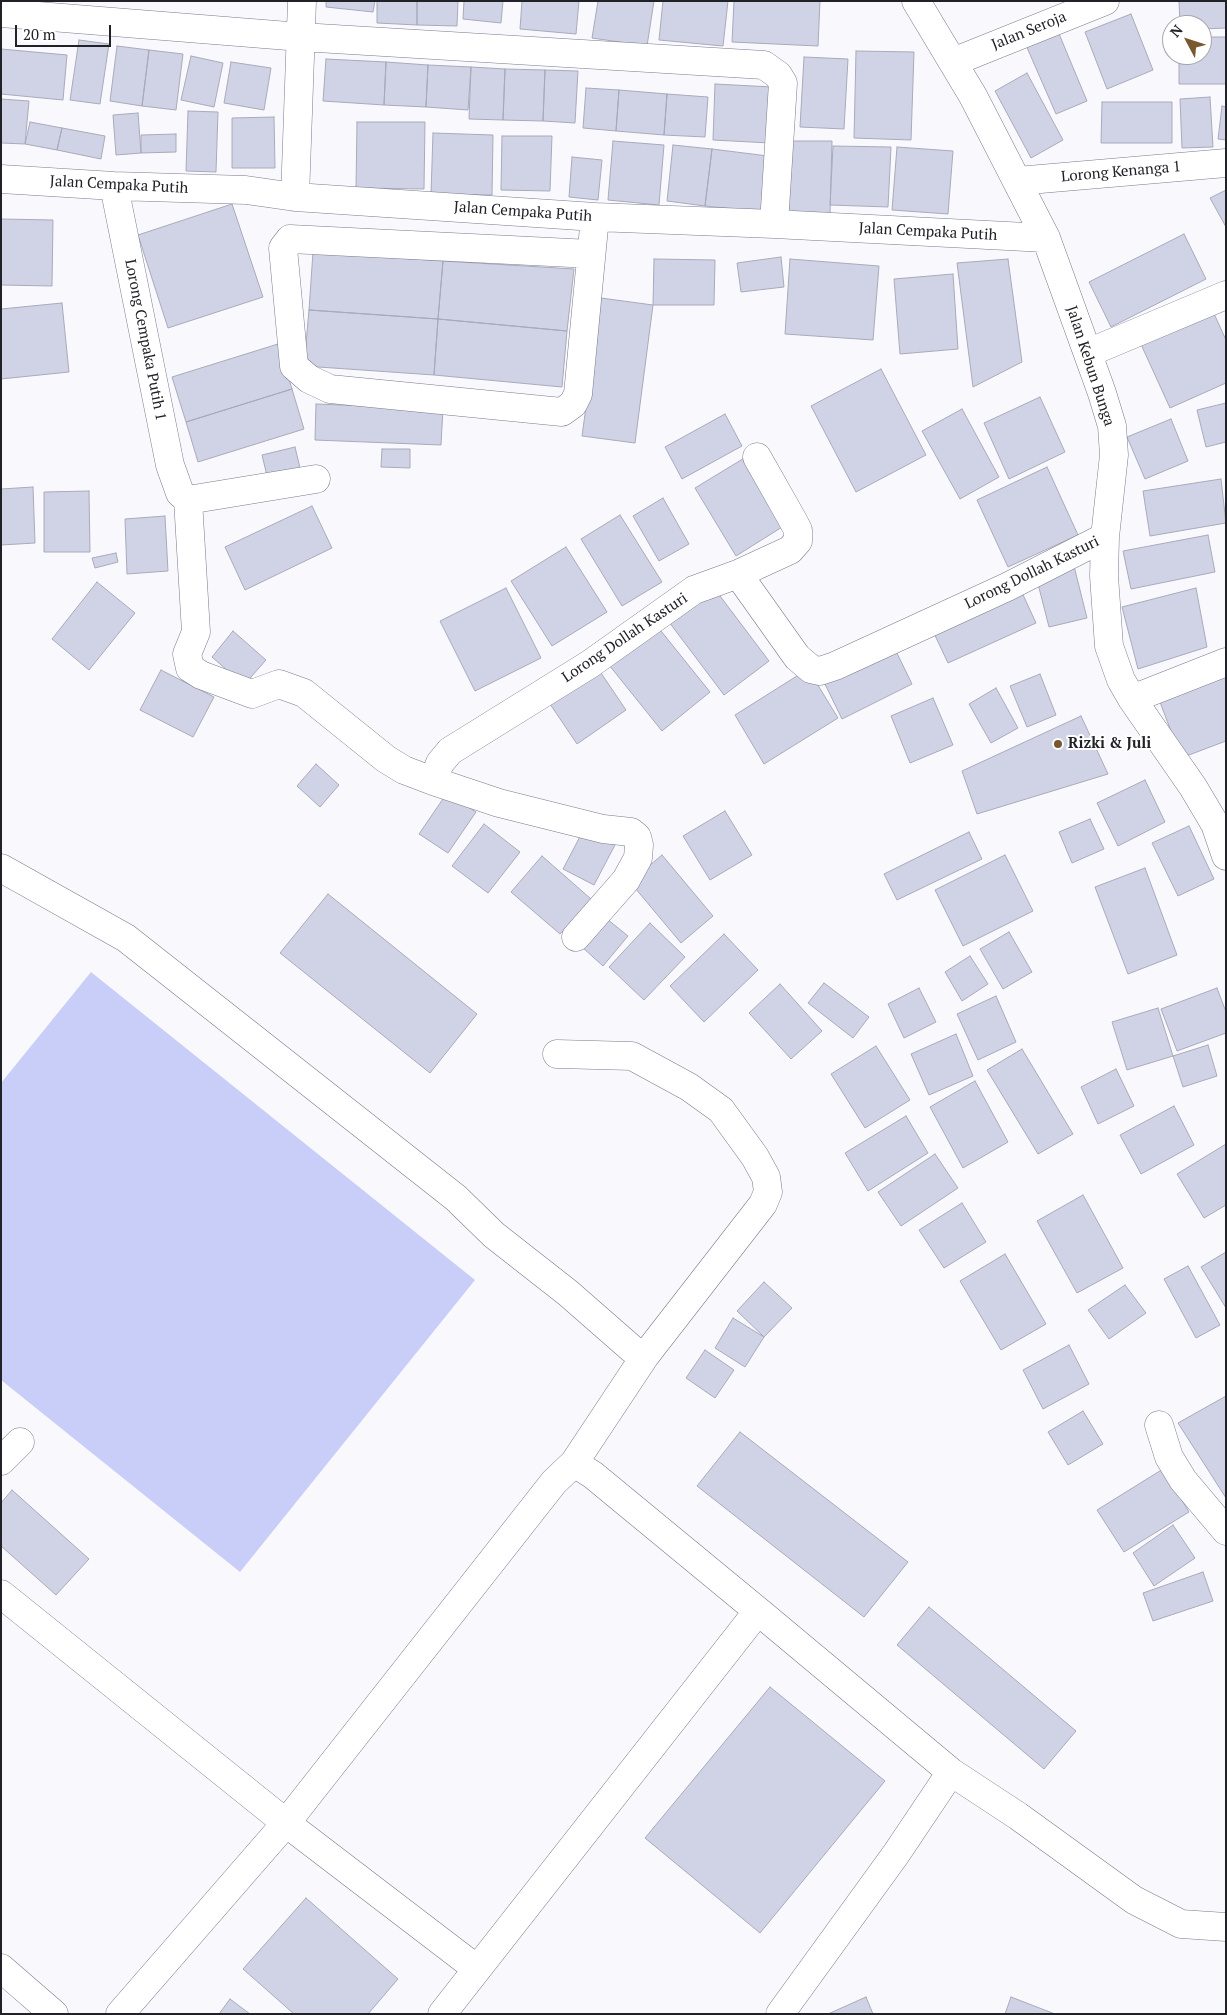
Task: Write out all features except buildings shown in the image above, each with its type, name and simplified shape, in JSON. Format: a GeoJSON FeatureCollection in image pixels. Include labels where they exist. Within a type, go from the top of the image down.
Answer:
{"type":"FeatureCollection","features":[{"type":"Feature","properties":{"kind":"street"},"geometry":{"type":"LineString","coordinates":[[295,197],[302,1]]}},
{"type":"Feature","properties":{"kind":"street","name":"Jalan Kebun Bunga"},"geometry":{"type":"LineString","coordinates":[[916,1],[973,96],[1046,238],[1088,353],[1112,426],[1114,455],[1105,537],[1104,576],[1109,646],[1121,680],[1193,787],[1210,816],[1226,856]]}},
{"type":"Feature","properties":{"kind":"street","name":"Jalan Seroja"},"geometry":{"type":"LineString","coordinates":[[953,62],[1105,1]]}},
{"type":"Feature","properties":{"kind":"street"},"geometry":{"type":"LineString","coordinates":[[1,13],[301,37],[764,65],[778,76],[783,83],[774,224]]}},
{"type":"Feature","properties":{"kind":"street","name":"Lorong Kenanga 1"},"geometry":{"type":"LineString","coordinates":[[1017,181],[1226,163]]}},
{"type":"Feature","properties":{"kind":"street","name":"Jalan Cempaka Putih"},"geometry":{"type":"LineString","coordinates":[[1,179],[114,186],[246,190],[295,197],[595,217],[1046,238]]}},
{"type":"Feature","properties":{"kind":"street","name":"Lorong Cempaka Putih 1"},"geometry":{"type":"LineString","coordinates":[[114,186],[170,465],[184,497],[196,632],[187,654],[190,668],[201,675],[252,694],[279,684],[304,693],[386,759],[404,770],[433,781]]}},
{"type":"Feature","properties":{"kind":"street"},"geometry":{"type":"LineString","coordinates":[[591,254],[290,239],[283,248],[294,366],[309,379],[330,389],[562,412],[572,404],[578,394],[595,217]]}},
{"type":"Feature","properties":{"kind":"street"},"geometry":{"type":"LineString","coordinates":[[1088,353],[1226,295]]}},
{"type":"Feature","properties":{"kind":"street"},"geometry":{"type":"LineString","coordinates":[[738,574],[790,550],[798,541],[798,530],[757,458]]}},
{"type":"Feature","properties":{"kind":"street"},"geometry":{"type":"LineString","coordinates":[[184,497],[316,479]]}},
{"type":"Feature","properties":{"kind":"street","name":"Lorong Dollah Kasturi"},"geometry":{"type":"LineString","coordinates":[[433,781],[440,764],[450,751],[590,664],[694,590],[738,574],[797,657],[811,669],[820,671],[835,666],[1007,587],[1105,537]]}},
{"type":"Feature","properties":{"kind":"street"},"geometry":{"type":"LineString","coordinates":[[1132,699],[1226,662]]}},
{"type":"Feature","properties":{"kind":"street"},"geometry":{"type":"LineString","coordinates":[[433,781],[499,803],[602,829],[631,832],[636,837],[640,845],[638,858],[626,880],[576,937]]}},
{"type":"Feature","properties":{"kind":"street"},"geometry":{"type":"LineString","coordinates":[[1,868],[126,938],[456,1198],[494,1235],[568,1293],[632,1349],[645,1356]]}},
{"type":"Feature","properties":{"kind":"street"},"geometry":{"type":"LineString","coordinates":[[120,2014],[286,1823],[554,1482],[574,1463],[645,1356],[763,1204],[768,1192],[766,1177],[721,1110],[689,1087],[632,1056],[557,1054]]}},
{"type":"Feature","properties":{"kind":"street"},"geometry":{"type":"LineString","coordinates":[[1159,1425],[1169,1457],[1183,1480],[1226,1531]]}},
{"type":"Feature","properties":{"kind":"street"},"geometry":{"type":"LineString","coordinates":[[574,1463],[593,1475],[951,1772],[1018,1816],[1134,1900],[1181,1924],[1226,1927]]}},
{"type":"Feature","properties":{"kind":"street"},"geometry":{"type":"LineString","coordinates":[[1,1594],[286,1823],[477,1969]]}},
{"type":"Feature","properties":{"kind":"street"},"geometry":{"type":"LineString","coordinates":[[442,2014],[758,1611]]}},
{"type":"Feature","properties":{"kind":"street"},"geometry":{"type":"LineString","coordinates":[[780,2014],[896,1854],[951,1772]]}},
{"type":"Feature","properties":{"kind":"street"},"geometry":{"type":"LineString","coordinates":[[1,1968],[54,2014]]}},
{"type":"Feature","properties":{"kind":"shaded area"},"geometry":{"type":"Polygon","coordinates":[[[91,972],[475,1280],[240,1572],[1,1380],[1,1083],[91,972]]]}},
{"type":"Feature","properties":{"kind":"place","name":"Rizki & Juli"},"geometry":{"type":"Point","coordinates":[1058,744]}}]}
